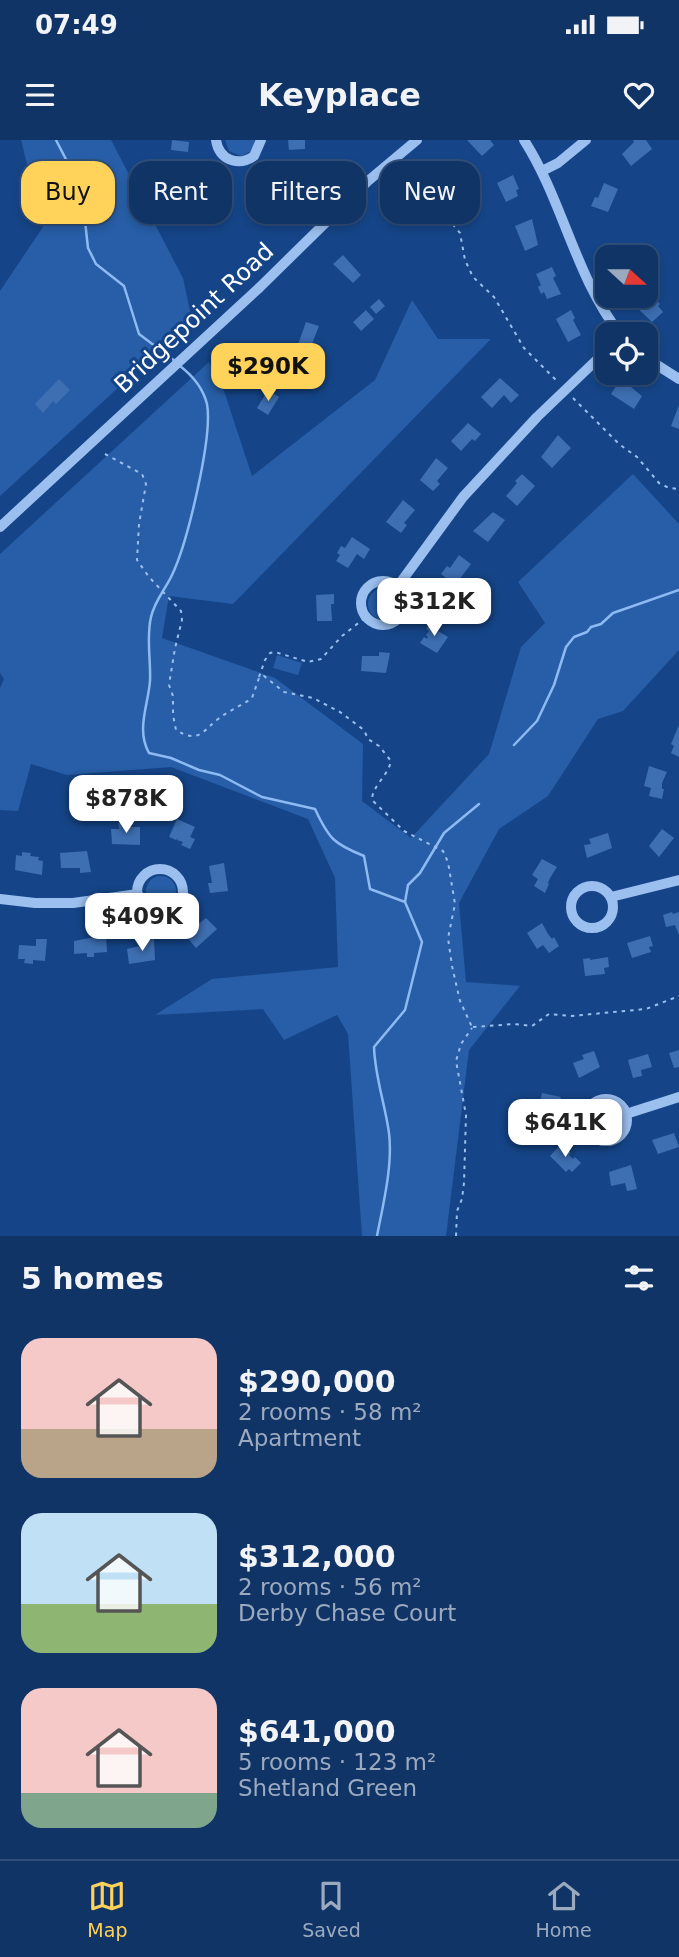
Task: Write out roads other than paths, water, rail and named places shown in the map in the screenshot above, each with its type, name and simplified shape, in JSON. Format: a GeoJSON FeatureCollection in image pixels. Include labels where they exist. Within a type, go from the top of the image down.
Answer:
{"type":"FeatureCollection","features":[{"type":"Feature","properties":{"kind":"street"},"geometry":{"type":"LineString","coordinates":[[216,140],[220,153],[226,158],[241,162],[254,156],[261,140]]}},
{"type":"Feature","properties":{"kind":"street","name":"Bridgepoint Road"},"geometry":{"type":"LineString","coordinates":[[0,527],[260,287],[368,181],[417,140]]}},
{"type":"Feature","properties":{"kind":"street"},"geometry":{"type":"LineString","coordinates":[[524,140],[542,171],[594,295],[612,322]]}},
{"type":"Feature","properties":{"kind":"street"},"geometry":{"type":"LineString","coordinates":[[542,171],[558,163],[586,140]]}},
{"type":"Feature","properties":{"kind":"street"},"geometry":{"type":"LineString","coordinates":[[398,586],[463,497],[537,417],[595,361]]}},
{"type":"Feature","properties":{"kind":"street"},"geometry":{"type":"LineString","coordinates":[[658,366],[679,379]]}},
{"type":"Feature","properties":{"kind":"street"},"geometry":{"type":"LineString","coordinates":[[378,581],[392,582],[398,586],[406,599],[403,614],[398,620],[384,625],[366,617],[361,602],[366,589],[378,581]]}},
{"type":"Feature","properties":{"kind":"street"},"geometry":{"type":"LineString","coordinates":[[159,869],[174,873],[183,893],[177,906],[164,914],[150,912],[139,901],[138,894],[138,887],[146,874],[159,869]]}},
{"type":"Feature","properties":{"kind":"street"},"geometry":{"type":"LineString","coordinates":[[611,897],[679,880]]}},
{"type":"Feature","properties":{"kind":"street"},"geometry":{"type":"LineString","coordinates":[[587,886],[601,887],[611,897],[612,911],[606,922],[600,926],[587,927],[572,914],[572,900],[580,889],[587,886]]}},
{"type":"Feature","properties":{"kind":"street"},"geometry":{"type":"LineString","coordinates":[[0,899],[35,903],[73,902],[138,894]]}},
{"type":"Feature","properties":{"kind":"street"},"geometry":{"type":"LineString","coordinates":[[626,1114],[679,1097]]}},
{"type":"Feature","properties":{"kind":"street"},"geometry":{"type":"LineString","coordinates":[[604,1099],[618,1102],[626,1114],[625,1127],[617,1138],[598,1139],[587,1131],[584,1117],[591,1105],[604,1099]]}},
{"type":"Feature","properties":{"kind":"waterway"},"geometry":{"type":"LineString","coordinates":[[56,140],[73,173],[85,221],[88,248],[96,264],[124,286],[139,334],[175,361]]}},
{"type":"Feature","properties":{"kind":"waterway"},"geometry":{"type":"LineString","coordinates":[[180,366],[203,393],[208,420],[203,464],[185,540],[172,575],[151,617],[150,681],[143,736],[149,753],[220,775],[262,797],[315,809],[334,839],[364,856],[370,889],[405,902],[422,942],[405,1010],[374,1047],[390,1145],[387,1185],[377,1236]]}},
{"type":"Feature","properties":{"kind":"waterway"},"geometry":{"type":"LineString","coordinates":[[514,745],[537,721],[554,685],[566,647],[574,637],[601,624],[613,613],[679,590]]}},
{"type":"Feature","properties":{"kind":"waterway"},"geometry":{"type":"LineString","coordinates":[[405,902],[408,885],[420,873],[444,833],[479,804]]}}]}
